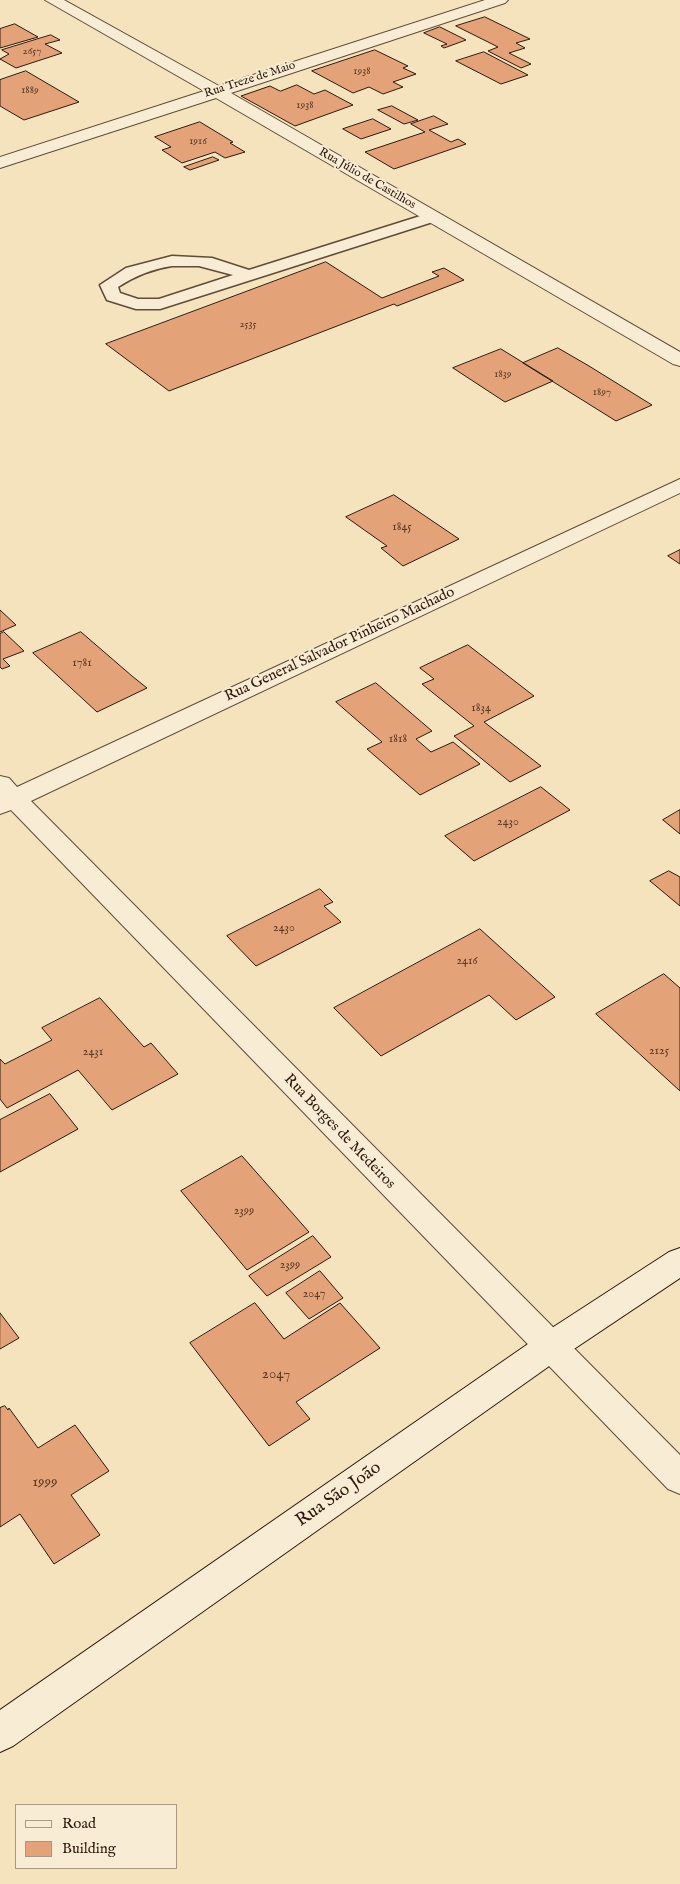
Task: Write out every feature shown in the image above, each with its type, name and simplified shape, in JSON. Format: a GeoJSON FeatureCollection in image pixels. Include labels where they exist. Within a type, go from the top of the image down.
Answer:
{"type":"FeatureCollection","features":[{"type":"Feature","properties":{"kind":"street","name":"Rua Júlio de Castilhos"},"geometry":{"type":"LineString","coordinates":[[53,0],[216,91],[680,360]]}},
{"type":"Feature","properties":{"kind":"street","name":"Rua Treze de Maio"},"geometry":{"type":"LineString","coordinates":[[0,163],[216,91],[500,0]]}},
{"type":"Feature","properties":{"kind":"street","name":"Rua General Salvador Pinheiro Machado"},"geometry":{"type":"LineString","coordinates":[[5,796],[680,485]]}},
{"type":"Feature","properties":{"kind":"street","name":"Rua Borges de Medeiros"},"geometry":{"type":"LineString","coordinates":[[5,796],[680,1478]]}},
{"type":"Feature","properties":{"kind":"street","name":"Rua São João"},"geometry":{"type":"LineString","coordinates":[[0,1733],[550,1347],[680,1261]]}},
{"type":"Feature","properties":{"kind":"lane"},"geometry":{"type":"LineString","coordinates":[[249,276],[212,263],[180,260],[150,265],[125,273],[109,284],[113,296],[136,304],[160,304],[249,276],[433,217]]}},
{"type":"Feature","properties":{"kind":"building"},"geometry":{"type":"Polygon","coordinates":[[[485,17],[530,39],[516,43],[525,48],[509,53],[531,64],[521,68],[488,51],[498,47],[456,26],[485,17]]]}},
{"type":"Feature","properties":{"kind":"building"},"geometry":{"type":"Polygon","coordinates":[[[15,24],[38,37],[0,48],[0,29],[15,24]]]}},
{"type":"Feature","properties":{"kind":"building"},"geometry":{"type":"Polygon","coordinates":[[[440,27],[466,40],[444,48],[441,46],[447,44],[424,33],[440,27]]]}},
{"type":"Feature","properties":{"kind":"building"},"geometry":{"type":"Polygon","coordinates":[[[51,35],[60,40],[45,44],[62,53],[16,68],[0,59],[9,54],[2,50],[51,35]]]}},
{"type":"Feature","properties":{"kind":"building"},"geometry":{"type":"Polygon","coordinates":[[[375,50],[408,66],[403,68],[416,74],[393,82],[403,87],[383,94],[369,87],[353,93],[312,71],[375,50]]]}},
{"type":"Feature","properties":{"kind":"building"},"geometry":{"type":"Polygon","coordinates":[[[484,52],[528,75],[501,84],[456,61],[484,52]]]}},
{"type":"Feature","properties":{"kind":"building"},"geometry":{"type":"Polygon","coordinates":[[[26,71],[79,102],[24,120],[0,106],[0,80],[26,71]]]}},
{"type":"Feature","properties":{"kind":"building"},"geometry":{"type":"Polygon","coordinates":[[[297,85],[314,94],[325,90],[353,105],[295,126],[241,96],[270,86],[280,91],[297,85]]]}},
{"type":"Feature","properties":{"kind":"building"},"geometry":{"type":"Polygon","coordinates":[[[392,106],[418,120],[404,124],[378,110],[392,106]]]}},
{"type":"Feature","properties":{"kind":"building"},"geometry":{"type":"Polygon","coordinates":[[[434,116],[448,124],[429,130],[451,142],[458,139],[466,144],[394,169],[365,152],[425,132],[411,124],[434,116]]]}},
{"type":"Feature","properties":{"kind":"building"},"geometry":{"type":"Polygon","coordinates":[[[373,119],[391,129],[361,139],[343,129],[373,119]]]}},
{"type":"Feature","properties":{"kind":"building"},"geometry":{"type":"Polygon","coordinates":[[[200,122],[233,142],[230,143],[245,152],[225,158],[215,152],[182,163],[162,150],[171,147],[155,137],[200,122]]]}},
{"type":"Feature","properties":{"kind":"building"},"geometry":{"type":"Polygon","coordinates":[[[213,157],[219,160],[190,170],[184,167],[213,157]]]}},
{"type":"Feature","properties":{"kind":"building"},"geometry":{"type":"Polygon","coordinates":[[[326,262],[382,298],[439,276],[432,272],[444,268],[464,280],[397,306],[394,304],[169,391],[106,344],[326,262]]]}},
{"type":"Feature","properties":{"kind":"building"},"geometry":{"type":"Polygon","coordinates":[[[558,348],[652,405],[616,421],[523,363],[558,348]]]}},
{"type":"Feature","properties":{"kind":"building"},"geometry":{"type":"Polygon","coordinates":[[[501,349],[553,381],[505,402],[453,368],[501,349]]]}},
{"type":"Feature","properties":{"kind":"building"},"geometry":{"type":"Polygon","coordinates":[[[394,495],[459,539],[403,566],[381,548],[387,546],[346,517],[394,495]]]}},
{"type":"Feature","properties":{"kind":"building"},"geometry":{"type":"Polygon","coordinates":[[[680,550],[680,564],[668,556],[680,550]]]}},
{"type":"Feature","properties":{"kind":"building"},"geometry":{"type":"Polygon","coordinates":[[[0,610],[16,625],[0,632],[0,610]]]}},
{"type":"Feature","properties":{"kind":"building"},"geometry":{"type":"Polygon","coordinates":[[[4,632],[24,651],[3,659],[10,666],[2,669],[0,667],[0,634],[4,632]]]}},
{"type":"Feature","properties":{"kind":"building"},"geometry":{"type":"Polygon","coordinates":[[[81,632],[147,688],[97,712],[33,653],[81,632]]]}},
{"type":"Feature","properties":{"kind":"building"},"geometry":{"type":"Polygon","coordinates":[[[468,645],[534,696],[484,722],[541,766],[510,782],[454,736],[474,726],[422,684],[434,679],[420,668],[468,645]]]}},
{"type":"Feature","properties":{"kind":"building"},"geometry":{"type":"Polygon","coordinates":[[[376,683],[432,731],[416,739],[431,752],[453,742],[480,764],[420,795],[367,749],[382,742],[336,702],[376,683]]]}},
{"type":"Feature","properties":{"kind":"building"},"geometry":{"type":"Polygon","coordinates":[[[541,787],[570,810],[474,861],[445,836],[541,787]]]}},
{"type":"Feature","properties":{"kind":"building"},"geometry":{"type":"Polygon","coordinates":[[[680,810],[680,834],[663,820],[680,810]]]}},
{"type":"Feature","properties":{"kind":"building"},"geometry":{"type":"Polygon","coordinates":[[[669,871],[680,877],[680,906],[650,881],[669,871]]]}},
{"type":"Feature","properties":{"kind":"building"},"geometry":{"type":"Polygon","coordinates":[[[320,889],[333,902],[324,906],[341,922],[256,966],[227,936],[320,889]]]}},
{"type":"Feature","properties":{"kind":"building"},"geometry":{"type":"Polygon","coordinates":[[[480,929],[555,997],[516,1020],[489,995],[381,1056],[334,1008],[480,929]]]}},
{"type":"Feature","properties":{"kind":"building"},"geometry":{"type":"Polygon","coordinates":[[[664,974],[680,988],[680,1091],[596,1014],[664,974]]]}},
{"type":"Feature","properties":{"kind":"building"},"geometry":{"type":"Polygon","coordinates":[[[100,998],[144,1047],[151,1043],[178,1074],[112,1110],[78,1070],[7,1108],[0,1099],[0,1059],[5,1064],[52,1040],[42,1028],[100,998]]]}},
{"type":"Feature","properties":{"kind":"building"},"geometry":{"type":"Polygon","coordinates":[[[50,1094],[78,1129],[0,1172],[0,1120],[50,1094]]]}},
{"type":"Feature","properties":{"kind":"building"},"geometry":{"type":"Polygon","coordinates":[[[242,1156],[309,1232],[247,1270],[181,1191],[242,1156]]]}},
{"type":"Feature","properties":{"kind":"building"},"geometry":{"type":"Polygon","coordinates":[[[313,1236],[331,1257],[267,1296],[249,1276],[313,1236]]]}},
{"type":"Feature","properties":{"kind":"building"},"geometry":{"type":"Polygon","coordinates":[[[320,1271],[343,1298],[309,1319],[286,1293],[320,1271]]]}},
{"type":"Feature","properties":{"kind":"building"},"geometry":{"type":"Polygon","coordinates":[[[255,1303],[284,1339],[340,1303],[380,1348],[296,1402],[310,1419],[269,1446],[190,1343],[255,1303]]]}},
{"type":"Feature","properties":{"kind":"building"},"geometry":{"type":"Polygon","coordinates":[[[0,1313],[19,1338],[0,1349],[0,1313]]]}},
{"type":"Feature","properties":{"kind":"building"},"geometry":{"type":"Polygon","coordinates":[[[5,1406],[8,1410],[9,1408],[38,1448],[75,1425],[109,1471],[71,1495],[100,1535],[54,1564],[20,1514],[0,1527],[0,1408],[5,1406]]]}}]}
